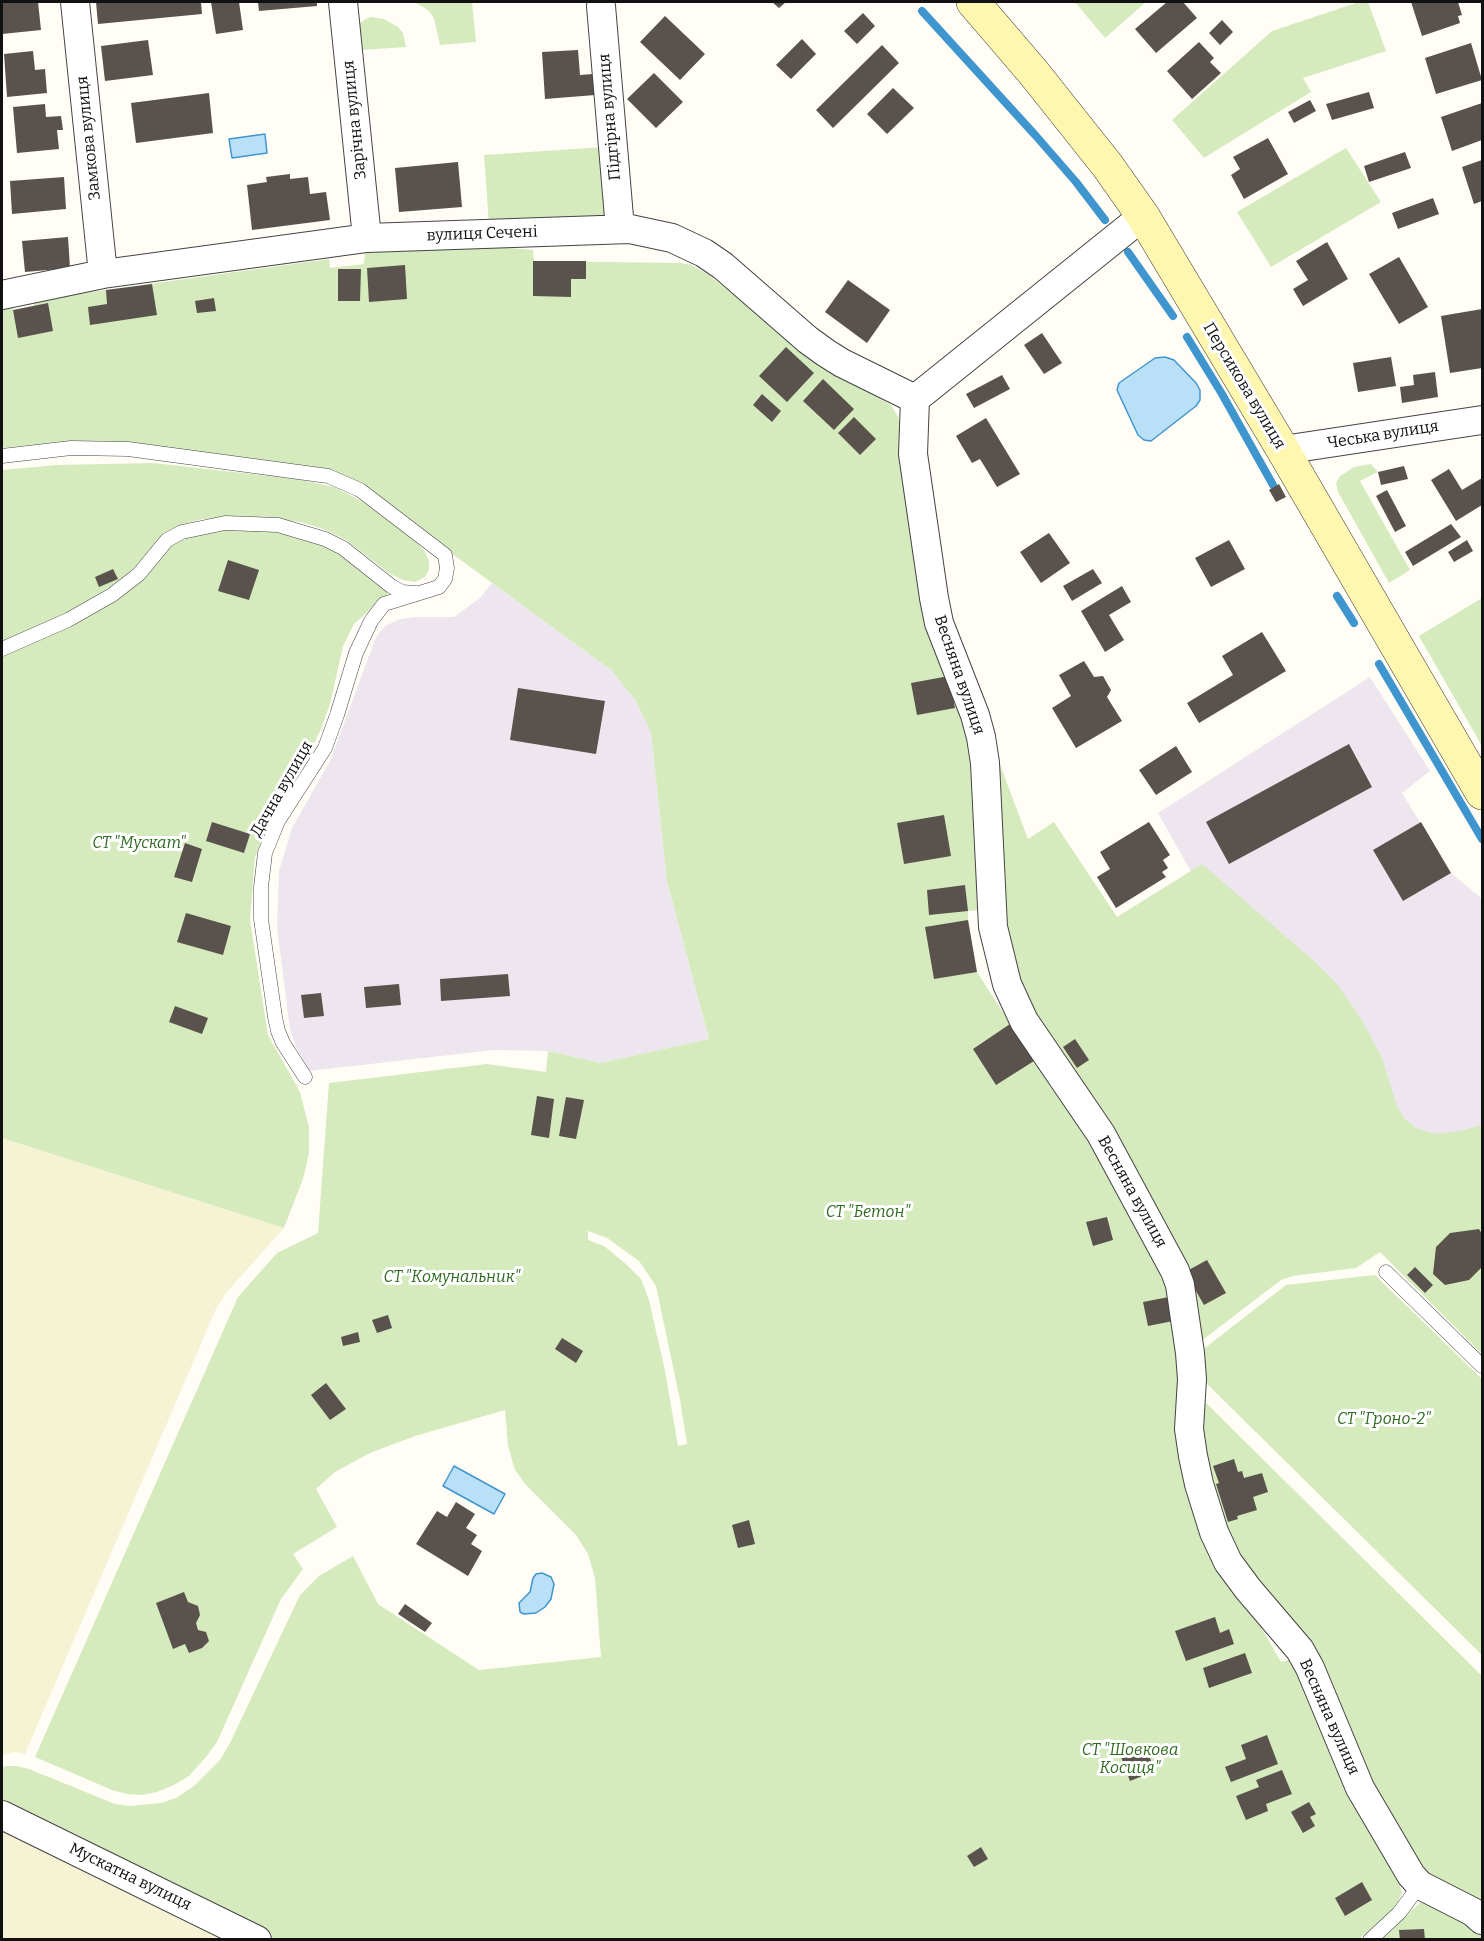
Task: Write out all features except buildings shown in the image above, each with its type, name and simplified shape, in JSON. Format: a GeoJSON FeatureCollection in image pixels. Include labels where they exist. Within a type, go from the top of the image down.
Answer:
{"type":"FeatureCollection","features":[{"type":"Feature","properties":{"kind":"main road","name":"Персикова вулиця"},"geometry":{"type":"LineString","coordinates":[[974,2],[1107,165],[1143,216],[1283,450],[1482,793]]}},
{"type":"Feature","properties":{"kind":"street","name":"Замкова вулиця"},"geometry":{"type":"LineString","coordinates":[[75,2],[103,274]]}},
{"type":"Feature","properties":{"kind":"street","name":"Зарічна вулиця"},"geometry":{"type":"LineString","coordinates":[[343,2],[367,238]]}},
{"type":"Feature","properties":{"kind":"street","name":"Підгірна вулиця"},"geometry":{"type":"LineString","coordinates":[[601,6],[620,229]]}},
{"type":"Feature","properties":{"kind":"street"},"geometry":{"type":"LineString","coordinates":[[915,399],[1143,216]]}},
{"type":"Feature","properties":{"kind":"street","name":"вулиця Сечені"},"geometry":{"type":"LineString","coordinates":[[2,295],[103,274],[367,238],[620,229],[654,233],[672,238],[705,253],[826,353],[915,399]]}},
{"type":"Feature","properties":{"kind":"street","name":"Весняна вулиця"},"geometry":{"type":"LineString","coordinates":[[915,399],[913,454],[934,598],[946,643],[975,715],[984,754],[993,927],[1007,984],[1024,1021],[1101,1134],[1175,1271],[1180,1285],[1191,1353],[1189,1429],[1193,1456],[1214,1532],[1228,1562],[1300,1650],[1310,1668],[1360,1788],[1410,1875],[1420,1885],[1473,1912],[1482,1920]]}},
{"type":"Feature","properties":{"kind":"street","name":"Чеська вулиця"},"geometry":{"type":"LineString","coordinates":[[1283,450],[1482,420]]}},
{"type":"Feature","properties":{"kind":"street","name":"Мускатна вулиця"},"geometry":{"type":"LineString","coordinates":[[2,1815],[257,1940]]}},
{"type":"Feature","properties":{"kind":"lane"},"geometry":{"type":"LineString","coordinates":[[2,456],[70,448],[128,449],[328,476],[360,490],[446,555],[447,568],[445,579],[439,587],[430,591],[402,592],[390,586],[343,548],[301,530],[278,525],[250,523],[214,525],[182,532],[167,540],[144,570],[112,595],[68,620],[2,650]]}},
{"type":"Feature","properties":{"kind":"lane","name":"Дачна вулиця"},"geometry":{"type":"LineString","coordinates":[[305,1077],[283,1042],[275,1017],[261,919],[261,887],[265,853],[278,822],[325,748],[338,715],[356,653],[371,621],[384,604],[430,591]]}},
{"type":"Feature","properties":{"kind":"lane"},"geometry":{"type":"LineString","coordinates":[[1386,1272],[1482,1366]]}},
{"type":"Feature","properties":{"kind":"lane"},"geometry":{"type":"LineString","coordinates":[[1370,1940],[1399,1913],[1420,1885]]}},
{"type":"Feature","properties":{"kind":"shaded area"},"geometry":{"type":"Polygon","coordinates":[[[492,583],[611,670],[636,701],[651,733],[667,881],[709,1039],[601,1063],[548,1051],[494,1050],[309,1071],[290,1030],[277,928],[279,871],[292,828],[330,761],[376,637],[385,626],[400,619],[454,617],[480,598],[492,583]]]}},
{"type":"Feature","properties":{"kind":"shaded area"},"geometry":{"type":"Polygon","coordinates":[[[1370,677],[1430,771],[1402,793],[1451,873],[1482,899],[1482,1183],[1414,1229],[1191,872],[1158,813],[1370,677]]]}},
{"type":"Feature","properties":{"kind":"shaded area"},"geometry":{"type":"Polygon","coordinates":[[[2,1138],[284,1228],[226,1293],[216,1309],[25,1754],[15,1752],[2,1755],[2,1138]]]}},
{"type":"Feature","properties":{"kind":"shaded area"},"geometry":{"type":"Polygon","coordinates":[[[2,1823],[245,1939],[2,1939],[2,1823]]]}},
{"type":"Feature","properties":{"kind":"green space"},"geometry":{"type":"Polygon","coordinates":[[[414,2],[472,2],[476,42],[440,45],[434,18],[428,10],[414,2]]]}},
{"type":"Feature","properties":{"kind":"green space"},"geometry":{"type":"Polygon","coordinates":[[[1075,2],[1146,2],[1105,38],[1075,2]]]}},
{"type":"Feature","properties":{"kind":"green space"},"geometry":{"type":"Polygon","coordinates":[[[1359,2],[1368,2],[1386,51],[1303,78],[1311,92],[1204,158],[1172,120],[1272,31],[1359,2]]]}},
{"type":"Feature","properties":{"kind":"green space"},"geometry":{"type":"Polygon","coordinates":[[[370,17],[384,19],[398,27],[403,33],[406,47],[361,50],[358,25],[370,17]]]}},
{"type":"Feature","properties":{"kind":"green space"},"geometry":{"type":"Polygon","coordinates":[[[605,147],[612,220],[489,225],[484,155],[605,147]]]}},
{"type":"Feature","properties":{"kind":"green space"},"geometry":{"type":"Polygon","coordinates":[[[1346,148],[1381,202],[1271,267],[1237,212],[1346,148]]]}},
{"type":"Feature","properties":{"kind":"green space"},"geometry":{"type":"Polygon","coordinates":[[[487,246],[533,250],[534,261],[691,265],[706,273],[823,365],[891,405],[902,429],[955,707],[964,706],[970,729],[982,910],[968,911],[968,920],[977,972],[1034,1061],[1042,1055],[1161,1265],[1185,1377],[1241,1592],[1281,1662],[1293,1659],[1399,1881],[1402,1893],[1395,1908],[1358,1940],[267,1939],[2,1808],[2,1768],[5,1766],[29,1769],[115,1804],[130,1806],[161,1803],[176,1798],[194,1786],[220,1760],[230,1743],[300,1595],[319,1576],[353,1556],[378,1604],[479,1670],[601,1657],[595,1578],[588,1554],[576,1535],[526,1485],[515,1470],[508,1446],[505,1410],[415,1436],[370,1453],[335,1472],[316,1489],[337,1527],[293,1554],[303,1569],[281,1599],[217,1742],[189,1776],[157,1792],[142,1795],[127,1794],[112,1790],[35,1757],[238,1297],[277,1253],[318,1233],[329,1083],[487,1064],[546,1072],[548,1051],[601,1063],[709,1039],[667,881],[651,733],[636,701],[611,670],[361,484],[328,470],[127,442],[72,441],[2,448],[2,307],[12,304],[13,310],[34,306],[34,300],[329,259],[330,268],[364,264],[365,252],[487,246]],[[588,1231],[588,1240],[604,1246],[641,1279],[649,1300],[665,1371],[678,1446],[687,1444],[656,1286],[639,1261],[607,1238],[588,1231]]]}},
{"type":"Feature","properties":{"kind":"green space"},"geometry":{"type":"Polygon","coordinates":[[[153,463],[297,479],[334,487],[363,502],[411,537],[424,550],[429,561],[429,569],[425,577],[415,582],[403,580],[390,574],[346,540],[326,530],[301,522],[243,516],[203,519],[183,524],[164,533],[135,567],[78,607],[50,622],[2,642],[2,470],[57,465],[153,463]]]}},
{"type":"Feature","properties":{"kind":"green space"},"geometry":{"type":"Polygon","coordinates":[[[1371,464],[1378,472],[1360,481],[1410,570],[1389,583],[1338,492],[1336,483],[1340,476],[1354,467],[1371,464]]]}},
{"type":"Feature","properties":{"kind":"green space","name":"СТ \"Мускат\""},"geometry":{"type":"Polygon","coordinates":[[[223,530],[285,533],[307,539],[332,549],[353,562],[389,593],[354,624],[343,646],[330,704],[321,729],[310,752],[270,818],[255,857],[250,920],[268,1035],[300,1092],[309,1127],[309,1153],[303,1179],[284,1228],[2,1138],[2,655],[141,580],[171,544],[186,537],[223,530]]]}},
{"type":"Feature","properties":{"kind":"green space"},"geometry":{"type":"Polygon","coordinates":[[[1482,598],[1482,746],[1419,636],[1482,598]]]}},
{"type":"Feature","properties":{"kind":"green space"},"geometry":{"type":"Polygon","coordinates":[[[987,730],[1028,839],[1054,822],[1117,917],[1202,864],[1314,961],[1337,984],[1362,1020],[1382,1058],[1397,1106],[1404,1118],[1416,1128],[1435,1134],[1482,1125],[1482,1354],[1380,1252],[1356,1268],[1293,1276],[1281,1280],[1196,1345],[1185,1283],[1009,976],[987,730]]]}},
{"type":"Feature","properties":{"kind":"green space","name":"СТ \"Гроно-2\""},"geometry":{"type":"Polygon","coordinates":[[[1375,1275],[1482,1379],[1482,1655],[1201,1378],[1197,1354],[1286,1285],[1375,1275]]]}},
{"type":"Feature","properties":{"kind":"green space"},"geometry":{"type":"Polygon","coordinates":[[[1202,1399],[1482,1676],[1482,1913],[1431,1885],[1228,1543],[1200,1447],[1202,1399]]]}},
{"type":"Feature","properties":{"kind":"green space"},"geometry":{"type":"Polygon","coordinates":[[[1428,1901],[1482,1931],[1482,1939],[1378,1940],[1420,1903],[1428,1901]]]}},
{"type":"Feature","properties":{"kind":"water"},"geometry":{"type":"Polygon","coordinates":[[[265,134],[267,153],[232,158],[229,139],[265,134]]]}},
{"type":"Feature","properties":{"kind":"water"},"geometry":{"type":"Polygon","coordinates":[[[1165,357],[1174,360],[1196,383],[1200,390],[1200,400],[1196,406],[1151,441],[1144,440],[1138,435],[1117,390],[1119,383],[1155,358],[1165,357]]]}},
{"type":"Feature","properties":{"kind":"water"},"geometry":{"type":"Polygon","coordinates":[[[454,1466],[505,1494],[494,1514],[443,1486],[454,1466]]]}},
{"type":"Feature","properties":{"kind":"water"},"geometry":{"type":"Polygon","coordinates":[[[542,1573],[551,1577],[554,1584],[551,1599],[536,1613],[520,1612],[519,1603],[530,1592],[533,1578],[536,1574],[542,1573]]]}},
{"type":"Feature","properties":{"kind":"waterway"},"geometry":{"type":"LineString","coordinates":[[922,11],[1036,136],[1105,220]]}},
{"type":"Feature","properties":{"kind":"waterway"},"geometry":{"type":"LineString","coordinates":[[1128,252],[1173,316]]}},
{"type":"Feature","properties":{"kind":"waterway"},"geometry":{"type":"LineString","coordinates":[[1187,337],[1273,485]]}},
{"type":"Feature","properties":{"kind":"waterway"},"geometry":{"type":"LineString","coordinates":[[1337,596],[1354,623]]}},
{"type":"Feature","properties":{"kind":"waterway"},"geometry":{"type":"LineString","coordinates":[[1379,664],[1482,839]]}},
{"type":"Feature","properties":{"kind":"park label","name":"СТ \"Бетон\""},"geometry":{"type":"Point","coordinates":[868,1213]}},
{"type":"Feature","properties":{"kind":"park label","name":"СТ \"Комунальник\""},"geometry":{"type":"Point","coordinates":[452,1278]}},
{"type":"Feature","properties":{"kind":"park label","name":"СТ \"Шовкова Косиця\""},"geometry":{"type":"Point","coordinates":[1130,1760]}}]}
